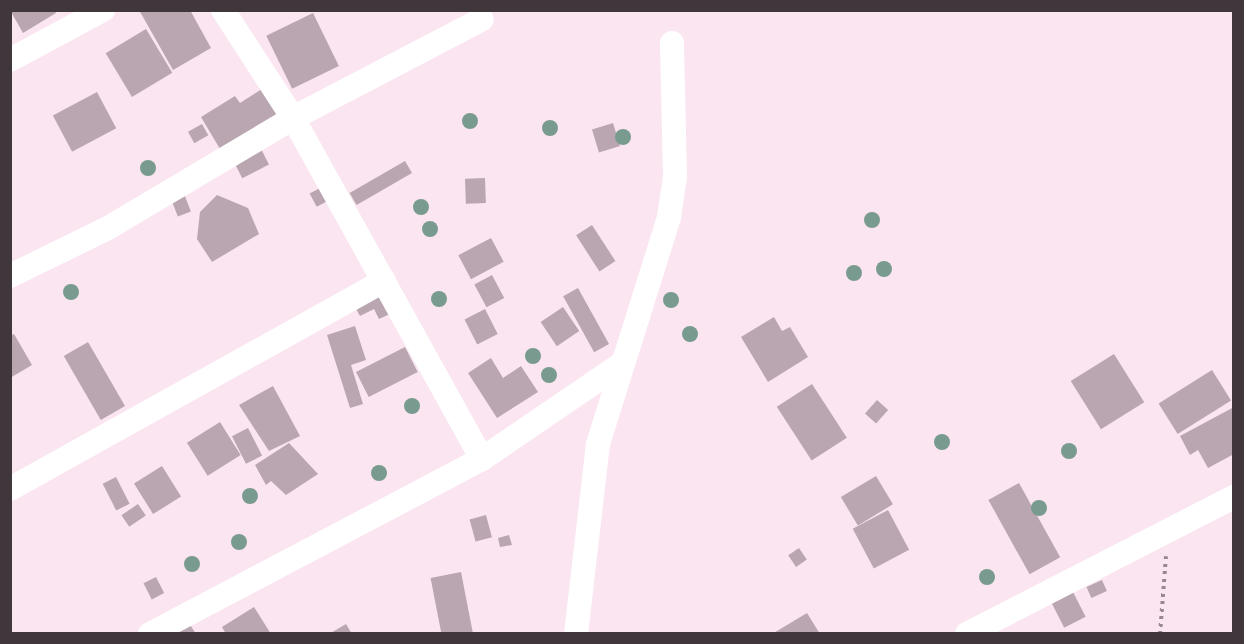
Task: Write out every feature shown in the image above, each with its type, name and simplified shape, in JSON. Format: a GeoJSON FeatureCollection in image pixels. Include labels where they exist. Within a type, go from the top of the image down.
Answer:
{"type":"FeatureCollection","features":[{"type":"Feature","properties":{"kind":"street"},"geometry":{"type":"LineString","coordinates":[[10,60],[103,10]]}},
{"type":"Feature","properties":{"kind":"street"},"geometry":{"type":"LineString","coordinates":[[223,10],[293,118],[482,459]]}},
{"type":"Feature","properties":{"kind":"street"},"geometry":{"type":"LineString","coordinates":[[10,276],[108,228],[293,118],[482,19]]}},
{"type":"Feature","properties":{"kind":"street"},"geometry":{"type":"LineString","coordinates":[[576,633],[597,444],[620,365],[669,217],[675,177],[672,43]]}},
{"type":"Feature","properties":{"kind":"street"},"geometry":{"type":"LineString","coordinates":[[10,489],[384,281]]}},
{"type":"Feature","properties":{"kind":"street"},"geometry":{"type":"LineString","coordinates":[[150,633],[482,459],[620,365]]}},
{"type":"Feature","properties":{"kind":"street"},"geometry":{"type":"LineString","coordinates":[[979,631],[1167,534],[1233,497]]}},
{"type":"Feature","properties":{"kind":"path"},"geometry":{"type":"LineString","coordinates":[[1160,633],[1167,534]]}},
{"type":"Feature","properties":{"kind":"building"},"geometry":{"type":"Polygon","coordinates":[[[10,10],[54,10],[56,13],[23,33],[10,10]]]}},
{"type":"Feature","properties":{"kind":"building"},"geometry":{"type":"Polygon","coordinates":[[[139,10],[190,10],[211,48],[173,70],[139,10]]]}},
{"type":"Feature","properties":{"kind":"building"},"geometry":{"type":"Polygon","coordinates":[[[313,13],[339,66],[292,89],[266,36],[313,13]]]}},
{"type":"Feature","properties":{"kind":"building"},"geometry":{"type":"Polygon","coordinates":[[[146,29],[172,73],[132,97],[106,53],[146,29]]]}},
{"type":"Feature","properties":{"kind":"building"},"geometry":{"type":"Polygon","coordinates":[[[262,89],[277,114],[220,149],[201,117],[235,96],[240,103],[262,89]]]}},
{"type":"Feature","properties":{"kind":"building"},"geometry":{"type":"Polygon","coordinates":[[[97,92],[116,128],[72,152],[53,115],[97,92]]]}},
{"type":"Feature","properties":{"kind":"building"},"geometry":{"type":"Polygon","coordinates":[[[613,123],[620,146],[599,152],[592,129],[613,123]]]}},
{"type":"Feature","properties":{"kind":"building"},"geometry":{"type":"Polygon","coordinates":[[[202,124],[208,135],[194,143],[188,132],[202,124]]]}},
{"type":"Feature","properties":{"kind":"building"},"geometry":{"type":"Polygon","coordinates":[[[259,145],[269,165],[242,178],[232,159],[259,145]]]}},
{"type":"Feature","properties":{"kind":"building"},"geometry":{"type":"Polygon","coordinates":[[[405,161],[412,173],[357,205],[350,193],[405,161]]]}},
{"type":"Feature","properties":{"kind":"building"},"geometry":{"type":"Polygon","coordinates":[[[485,178],[486,203],[466,204],[465,179],[485,178]]]}},
{"type":"Feature","properties":{"kind":"building"},"geometry":{"type":"Polygon","coordinates":[[[322,187],[329,200],[317,207],[310,194],[322,187]]]}},
{"type":"Feature","properties":{"kind":"building"},"geometry":{"type":"Polygon","coordinates":[[[183,191],[191,212],[178,217],[170,196],[183,191]]]}},
{"type":"Feature","properties":{"kind":"building"},"geometry":{"type":"Polygon","coordinates":[[[217,195],[248,208],[259,234],[212,262],[197,239],[200,212],[217,195]]]}},
{"type":"Feature","properties":{"kind":"building"},"geometry":{"type":"Polygon","coordinates":[[[592,225],[615,261],[599,271],[576,235],[592,225]]]}},
{"type":"Feature","properties":{"kind":"building"},"geometry":{"type":"Polygon","coordinates":[[[491,238],[504,262],[471,279],[458,255],[491,238]]]}},
{"type":"Feature","properties":{"kind":"building"},"geometry":{"type":"Polygon","coordinates":[[[492,275],[504,298],[487,307],[474,284],[492,275]]]}},
{"type":"Feature","properties":{"kind":"building"},"geometry":{"type":"Polygon","coordinates":[[[578,288],[609,344],[594,352],[563,296],[578,288]]]}},
{"type":"Feature","properties":{"kind":"building"},"geometry":{"type":"Polygon","coordinates":[[[382,292],[392,313],[379,319],[374,309],[360,316],[354,305],[382,292]]]}},
{"type":"Feature","properties":{"kind":"building"},"geometry":{"type":"Polygon","coordinates":[[[563,307],[579,331],[557,346],[541,322],[563,307]]]}},
{"type":"Feature","properties":{"kind":"building"},"geometry":{"type":"Polygon","coordinates":[[[485,309],[498,334],[477,344],[465,319],[485,309]]]}},
{"type":"Feature","properties":{"kind":"building"},"geometry":{"type":"Polygon","coordinates":[[[774,317],[782,331],[790,327],[808,357],[768,382],[741,337],[774,317]]]}},
{"type":"Feature","properties":{"kind":"building"},"geometry":{"type":"Polygon","coordinates":[[[355,326],[366,360],[351,365],[363,404],[350,408],[327,335],[355,326]]]}},
{"type":"Feature","properties":{"kind":"building"},"geometry":{"type":"Polygon","coordinates":[[[14,334],[32,365],[10,378],[10,336],[14,334]]]}},
{"type":"Feature","properties":{"kind":"building"},"geometry":{"type":"Polygon","coordinates":[[[88,342],[125,406],[101,420],[64,356],[88,342]]]}},
{"type":"Feature","properties":{"kind":"building"},"geometry":{"type":"Polygon","coordinates":[[[405,347],[418,372],[369,397],[356,372],[405,347]]]}},
{"type":"Feature","properties":{"kind":"building"},"geometry":{"type":"Polygon","coordinates":[[[1114,354],[1144,402],[1101,429],[1071,381],[1114,354]]]}},
{"type":"Feature","properties":{"kind":"building"},"geometry":{"type":"Polygon","coordinates":[[[491,358],[503,378],[521,366],[538,392],[497,418],[468,373],[491,358]]]}},
{"type":"Feature","properties":{"kind":"building"},"geometry":{"type":"Polygon","coordinates":[[[1212,370],[1231,401],[1178,434],[1159,403],[1212,370]]]}},
{"type":"Feature","properties":{"kind":"building"},"geometry":{"type":"Polygon","coordinates":[[[812,384],[847,438],[812,461],[777,407],[812,384]]]}},
{"type":"Feature","properties":{"kind":"building"},"geometry":{"type":"Polygon","coordinates":[[[273,386],[300,436],[269,451],[239,405],[273,386]]]}},
{"type":"Feature","properties":{"kind":"building"},"geometry":{"type":"Polygon","coordinates":[[[877,400],[888,410],[876,423],[865,413],[877,400]]]}},
{"type":"Feature","properties":{"kind":"building"},"geometry":{"type":"Polygon","coordinates":[[[1234,407],[1234,454],[1208,468],[1198,450],[1190,455],[1180,436],[1234,407]]]}},
{"type":"Feature","properties":{"kind":"building"},"geometry":{"type":"Polygon","coordinates":[[[220,422],[241,455],[208,476],[187,443],[220,422]]]}},
{"type":"Feature","properties":{"kind":"building"},"geometry":{"type":"Polygon","coordinates":[[[248,428],[262,456],[246,464],[232,436],[248,428]]]}},
{"type":"Feature","properties":{"kind":"building"},"geometry":{"type":"Polygon","coordinates":[[[289,443],[318,474],[286,495],[271,481],[266,485],[255,465],[289,443]]]}},
{"type":"Feature","properties":{"kind":"building"},"geometry":{"type":"Polygon","coordinates":[[[162,466],[181,497],[153,514],[134,483],[162,466]]]}},
{"type":"Feature","properties":{"kind":"building"},"geometry":{"type":"Polygon","coordinates":[[[876,476],[893,504],[858,525],[841,497],[876,476]]]}},
{"type":"Feature","properties":{"kind":"building"},"geometry":{"type":"Polygon","coordinates":[[[116,477],[130,504],[116,511],[103,484],[116,477]]]}},
{"type":"Feature","properties":{"kind":"building"},"geometry":{"type":"Polygon","coordinates":[[[1019,483],[1060,557],[1030,574],[988,500],[1019,483]]]}},
{"type":"Feature","properties":{"kind":"building"},"geometry":{"type":"Polygon","coordinates":[[[138,504],[146,516],[129,527],[121,515],[138,504]]]}},
{"type":"Feature","properties":{"kind":"building"},"geometry":{"type":"Polygon","coordinates":[[[888,510],[909,550],[874,569],[853,529],[888,510]]]}},
{"type":"Feature","properties":{"kind":"building"},"geometry":{"type":"Polygon","coordinates":[[[486,515],[492,537],[476,542],[470,519],[486,515]]]}},
{"type":"Feature","properties":{"kind":"building"},"geometry":{"type":"Polygon","coordinates":[[[509,535],[512,545],[500,547],[498,538],[509,535]]]}},
{"type":"Feature","properties":{"kind":"building"},"geometry":{"type":"Polygon","coordinates":[[[799,548],[807,560],[796,567],[788,555],[799,548]]]}},
{"type":"Feature","properties":{"kind":"building"},"geometry":{"type":"Polygon","coordinates":[[[461,572],[473,634],[441,634],[431,578],[461,572]]]}},
{"type":"Feature","properties":{"kind":"building"},"geometry":{"type":"Polygon","coordinates":[[[156,577],[164,593],[152,599],[144,583],[156,577]]]}},
{"type":"Feature","properties":{"kind":"building"},"geometry":{"type":"Polygon","coordinates":[[[1102,580],[1107,591],[1091,598],[1086,587],[1102,580]]]}},
{"type":"Feature","properties":{"kind":"building"},"geometry":{"type":"Polygon","coordinates":[[[1072,590],[1086,617],[1064,628],[1051,601],[1072,590]]]}},
{"type":"Feature","properties":{"kind":"building"},"geometry":{"type":"Polygon","coordinates":[[[254,607],[271,634],[226,634],[222,627],[254,607]]]}},
{"type":"Feature","properties":{"kind":"building"},"geometry":{"type":"Polygon","coordinates":[[[807,613],[820,634],[772,634],[807,613]]]}},
{"type":"Feature","properties":{"kind":"building"},"geometry":{"type":"Polygon","coordinates":[[[187,620],[196,634],[165,634],[187,620]]]}},
{"type":"Feature","properties":{"kind":"building"},"geometry":{"type":"Polygon","coordinates":[[[346,624],[352,634],[329,634],[346,624]]]}}]}
